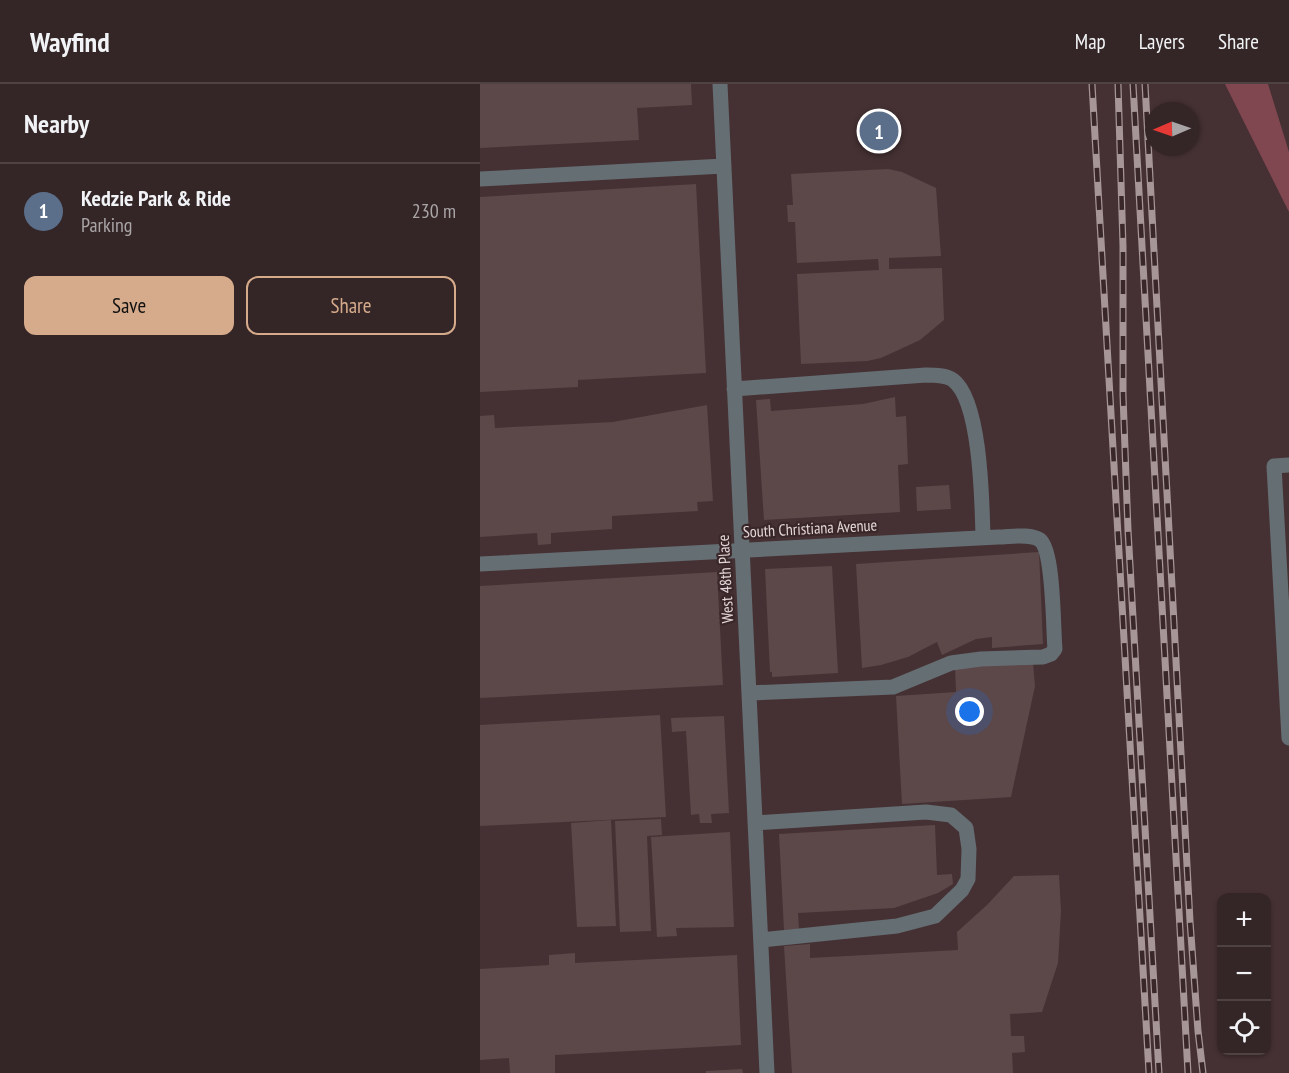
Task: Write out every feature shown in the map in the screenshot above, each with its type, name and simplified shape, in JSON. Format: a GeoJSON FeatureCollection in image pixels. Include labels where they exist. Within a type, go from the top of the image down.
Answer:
{"type":"FeatureCollection","features":[{"type":"Feature","properties":{"kind":"street","name":"West 48th Place"},"geometry":{"type":"LineString","coordinates":[[720,84],[767,1073]]}},
{"type":"Feature","properties":{"kind":"street"},"geometry":{"type":"LineString","coordinates":[[480,179],[724,166]]}},
{"type":"Feature","properties":{"kind":"street"},"geometry":{"type":"LineString","coordinates":[[734,389],[926,375],[950,378],[963,392],[973,417],[979,470],[982,537]]}},
{"type":"Feature","properties":{"kind":"street"},"geometry":{"type":"LineString","coordinates":[[1289,465],[1274,466],[1289,738]]}},
{"type":"Feature","properties":{"kind":"street","name":"South Christiana Avenue"},"geometry":{"type":"LineString","coordinates":[[480,564],[982,537],[1028,536],[1039,539],[1045,546],[1050,568],[1054,649],[1051,654],[1043,657],[981,659],[951,663],[893,687],[749,693]]}},
{"type":"Feature","properties":{"kind":"street"},"geometry":{"type":"LineString","coordinates":[[755,823],[926,812],[951,815],[966,828],[969,849],[968,879],[962,890],[935,916],[897,926],[761,940]]}},
{"type":"Feature","properties":{"kind":"shaded area"},"geometry":{"type":"Polygon","coordinates":[[[1225,84],[1268,84],[1289,152],[1289,212],[1225,84]]]}},
{"type":"Feature","properties":{"kind":"building"},"geometry":{"type":"Polygon","coordinates":[[[480,84],[691,84],[692,105],[637,108],[639,140],[480,148],[480,84]]]}},
{"type":"Feature","properties":{"kind":"building"},"geometry":{"type":"Polygon","coordinates":[[[888,169],[902,172],[936,188],[941,256],[889,258],[889,269],[942,268],[944,320],[920,340],[881,358],[867,361],[801,364],[797,274],[879,270],[878,259],[797,263],[795,222],[788,222],[787,205],[793,205],[791,174],[888,169]]]}},
{"type":"Feature","properties":{"kind":"building"},"geometry":{"type":"Polygon","coordinates":[[[696,184],[706,373],[578,380],[578,387],[480,392],[480,197],[696,184]]]}},
{"type":"Feature","properties":{"kind":"building"},"geometry":{"type":"Polygon","coordinates":[[[895,397],[896,417],[906,416],[908,464],[898,465],[900,512],[764,520],[756,400],[770,399],[771,411],[863,404],[895,397]]]}},
{"type":"Feature","properties":{"kind":"building"},"geometry":{"type":"Polygon","coordinates":[[[707,405],[713,501],[697,502],[698,511],[612,516],[612,529],[551,533],[551,544],[538,545],[537,533],[480,537],[480,416],[494,415],[495,428],[613,422],[707,405]]]}},
{"type":"Feature","properties":{"kind":"building"},"geometry":{"type":"Polygon","coordinates":[[[949,485],[951,509],[917,511],[916,487],[949,485]]]}},
{"type":"Feature","properties":{"kind":"building"},"geometry":{"type":"Polygon","coordinates":[[[1039,552],[1043,644],[992,648],[992,637],[976,639],[942,655],[937,642],[908,657],[862,668],[856,564],[1039,552]]]}},
{"type":"Feature","properties":{"kind":"building"},"geometry":{"type":"Polygon","coordinates":[[[832,566],[838,673],[772,677],[765,569],[832,566]]]}},
{"type":"Feature","properties":{"kind":"building"},"geometry":{"type":"Polygon","coordinates":[[[717,572],[723,685],[480,698],[480,586],[717,572]]]}},
{"type":"Feature","properties":{"kind":"building"},"geometry":{"type":"Polygon","coordinates":[[[1033,663],[1035,686],[1011,797],[902,804],[896,696],[956,692],[955,667],[1033,663]]]}},
{"type":"Feature","properties":{"kind":"building"},"geometry":{"type":"Polygon","coordinates":[[[660,715],[666,817],[480,826],[480,725],[660,715]]]}},
{"type":"Feature","properties":{"kind":"building"},"geometry":{"type":"Polygon","coordinates":[[[724,716],[729,813],[711,814],[712,823],[700,823],[699,814],[691,815],[686,731],[672,732],[671,718],[724,716]]]}},
{"type":"Feature","properties":{"kind":"building"},"geometry":{"type":"Polygon","coordinates":[[[661,819],[662,835],[647,836],[651,931],[620,932],[615,821],[661,819]]]}},
{"type":"Feature","properties":{"kind":"building"},"geometry":{"type":"Polygon","coordinates":[[[611,820],[616,926],[577,927],[571,823],[611,820]]]}},
{"type":"Feature","properties":{"kind":"building"},"geometry":{"type":"Polygon","coordinates":[[[935,825],[937,875],[952,874],[953,884],[938,893],[894,908],[798,913],[799,929],[784,930],[779,834],[935,825]]]}},
{"type":"Feature","properties":{"kind":"building"},"geometry":{"type":"Polygon","coordinates":[[[730,832],[734,927],[676,928],[677,936],[657,937],[651,837],[730,832]]]}},
{"type":"Feature","properties":{"kind":"building"},"geometry":{"type":"Polygon","coordinates":[[[1059,875],[1061,911],[1058,963],[1042,1012],[1010,1014],[1011,1036],[1024,1036],[1025,1052],[1012,1053],[1013,1073],[792,1073],[784,946],[810,944],[810,958],[958,950],[957,932],[1014,876],[1059,875]]]}},
{"type":"Feature","properties":{"kind":"building"},"geometry":{"type":"Polygon","coordinates":[[[575,953],[575,963],[737,955],[741,1045],[555,1055],[555,1073],[510,1073],[509,1058],[480,1060],[480,969],[549,965],[549,955],[575,953]]]}},
{"type":"Feature","properties":{"kind":"building"},"geometry":{"type":"Polygon","coordinates":[[[742,1069],[743,1073],[706,1073],[706,1071],[742,1069]]]}},
{"type":"Feature","properties":{"kind":"railway"},"geometry":{"type":"LineString","coordinates":[[1092,84],[1149,1073]]}},
{"type":"Feature","properties":{"kind":"railway"},"geometry":{"type":"LineString","coordinates":[[1118,84],[1123,246],[1123,395],[1128,530],[1159,1073]]}},
{"type":"Feature","properties":{"kind":"railway"},"geometry":{"type":"LineString","coordinates":[[1133,84],[1188,1073]]}},
{"type":"Feature","properties":{"kind":"railway"},"geometry":{"type":"LineString","coordinates":[[1145,84],[1190,921],[1203,1073]]}},
{"type":"Feature","properties":{"kind":"place","name":"Kedzie Park & Ride"},"geometry":{"type":"Point","coordinates":[879,131]}}]}
